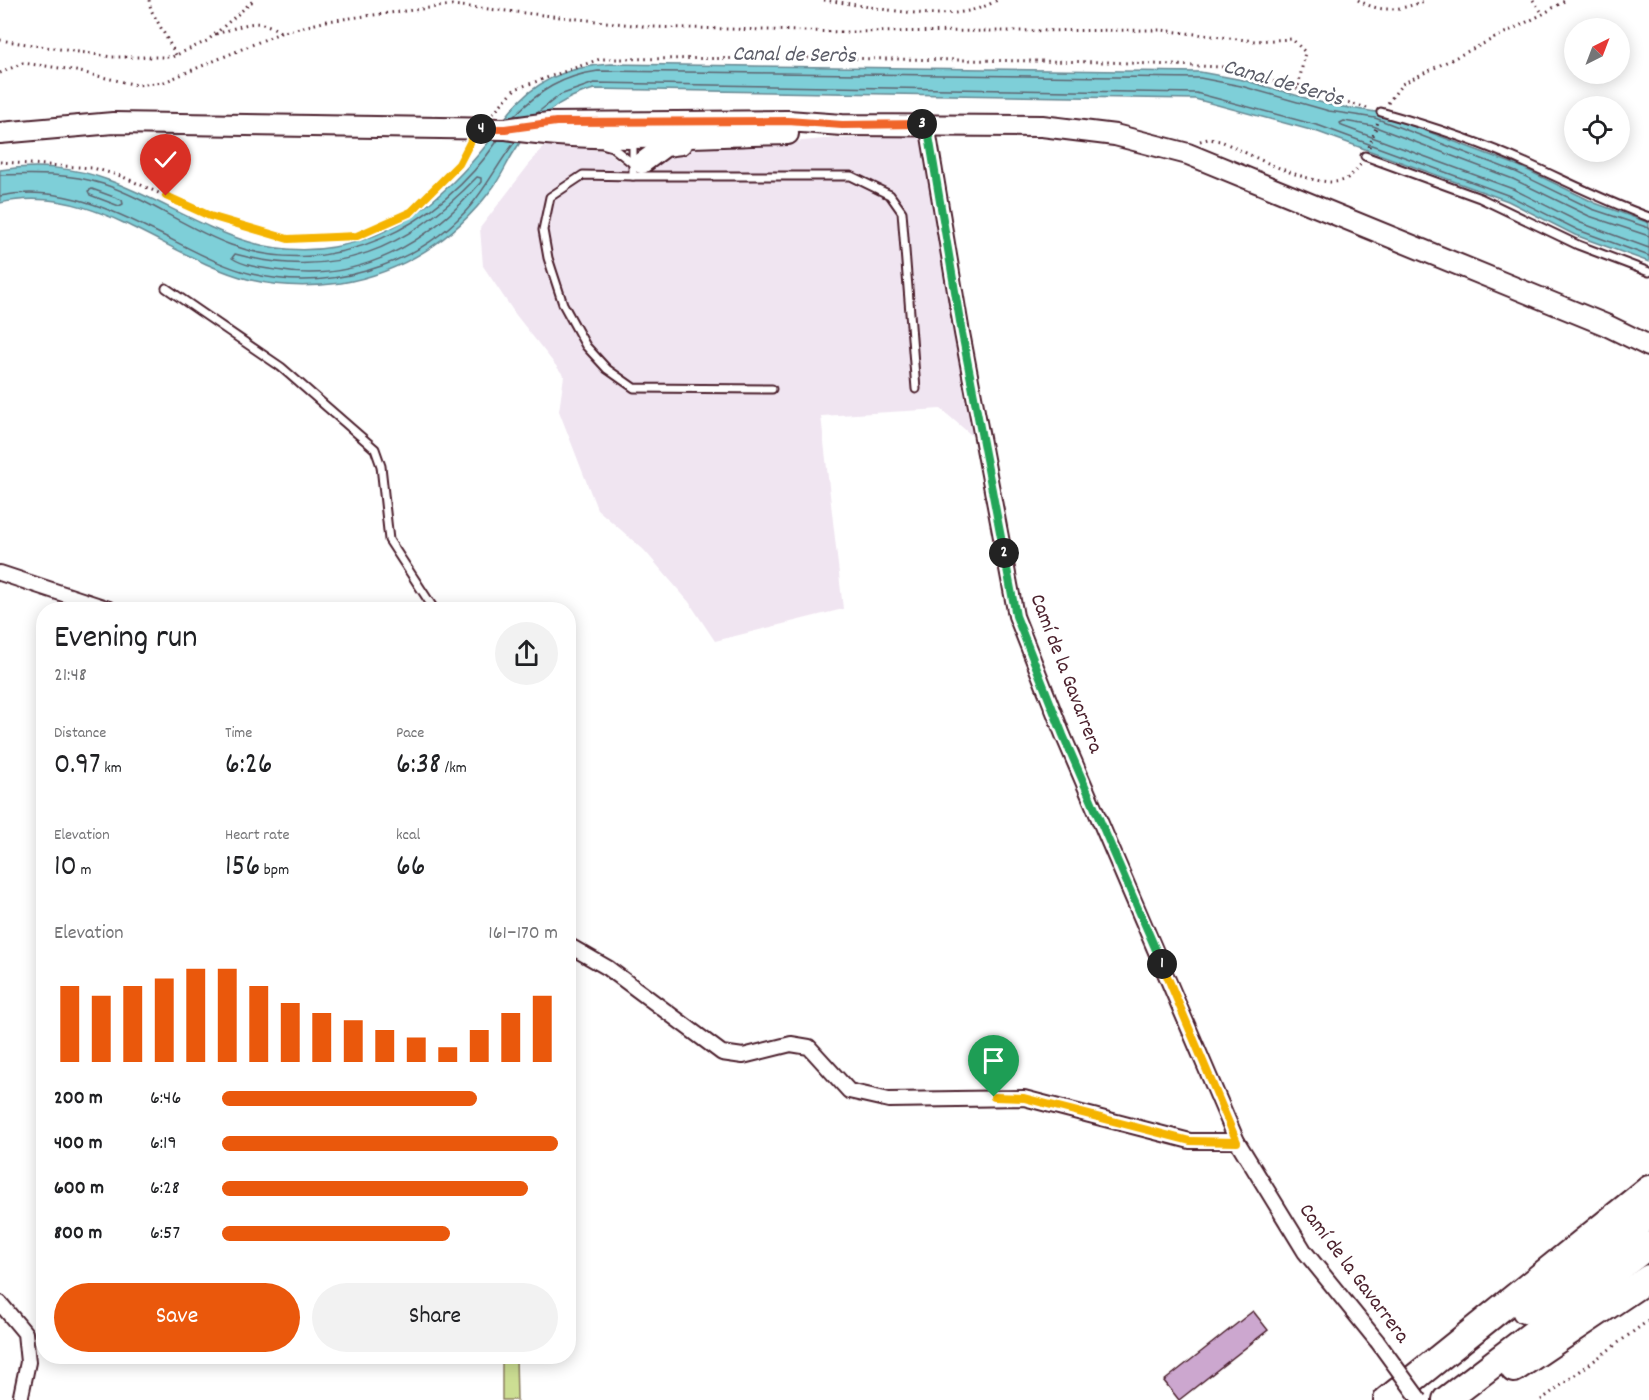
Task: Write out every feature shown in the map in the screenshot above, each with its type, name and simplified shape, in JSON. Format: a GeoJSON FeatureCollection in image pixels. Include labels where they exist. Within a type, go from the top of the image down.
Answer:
{"type":"FeatureCollection","features":[{"type":"Feature","properties":{"kind":"highway"},"geometry":{"type":"LineString","coordinates":[[1387,1400],[1649,1189]]}},
{"type":"Feature","properties":{"kind":"highway"},"geometry":{"type":"LineString","coordinates":[[1403,1400],[1649,1215]]}},
{"type":"Feature","properties":{"kind":"highway"},"geometry":{"type":"LineString","coordinates":[[1446,1400],[1649,1245]]}},
{"type":"Feature","properties":{"kind":"highway"},"geometry":{"type":"LineString","coordinates":[[1466,1400],[1649,1278]]}},
{"type":"Feature","properties":{"kind":"street"},"geometry":{"type":"LineString","coordinates":[[0,133],[113,123],[557,129],[735,128],[788,121],[842,125],[1042,126],[1115,135],[1188,154],[1606,325],[1649,346]]}},
{"type":"Feature","properties":{"kind":"street","name":"Camí de la Gavarrera"},"geometry":{"type":"LineString","coordinates":[[927,124],[962,333],[1016,616],[1063,735],[1237,1142],[1305,1252],[1377,1341],[1420,1400]]}},
{"type":"Feature","properties":{"kind":"street"},"geometry":{"type":"LineString","coordinates":[[557,129],[580,136],[633,137],[647,129],[735,128]]}},
{"type":"Feature","properties":{"kind":"street"},"geometry":{"type":"LineString","coordinates":[[638,170],[665,146],[724,144],[735,128]]}},
{"type":"Feature","properties":{"kind":"street"},"geometry":{"type":"LineString","coordinates":[[557,129],[624,130],[633,137]]}},
{"type":"Feature","properties":{"kind":"street"},"geometry":{"type":"LineString","coordinates":[[0,573],[88,602]]}},
{"type":"Feature","properties":{"kind":"street"},"geometry":{"type":"LineString","coordinates":[[576,950],[608,968],[722,1053],[743,1056],[791,1044],[809,1047],[849,1091],[889,1100],[1024,1098],[1190,1141],[1237,1142]]}},
{"type":"Feature","properties":{"kind":"street"},"geometry":{"type":"LineString","coordinates":[[0,1303],[25,1333],[28,1362],[20,1400]]}},
{"type":"Feature","properties":{"kind":"lane"},"geometry":{"type":"LineString","coordinates":[[1381,112],[1439,128],[1527,164],[1595,197],[1649,217]]}},
{"type":"Feature","properties":{"kind":"lane"},"geometry":{"type":"LineString","coordinates":[[580,136],[612,147],[638,170]]}},
{"type":"Feature","properties":{"kind":"lane"},"geometry":{"type":"LineString","coordinates":[[633,137],[638,170]]}},
{"type":"Feature","properties":{"kind":"lane"},"geometry":{"type":"LineString","coordinates":[[1366,154],[1510,211],[1578,245],[1649,272]]}},
{"type":"Feature","properties":{"kind":"lane"},"geometry":{"type":"LineString","coordinates":[[772,389],[634,388],[607,369],[586,346],[562,304],[548,258],[543,230],[550,197],[583,175],[638,170],[852,176],[890,195],[902,212],[916,389]]}},
{"type":"Feature","properties":{"kind":"lane"},"geometry":{"type":"LineString","coordinates":[[166,288],[281,367],[375,449],[381,466],[389,540],[429,602]]}},
{"type":"Feature","properties":{"kind":"path"},"geometry":{"type":"LineString","coordinates":[[149,0],[151,10],[176,56]]}},
{"type":"Feature","properties":{"kind":"path"},"geometry":{"type":"LineString","coordinates":[[0,40],[112,57],[176,56],[214,34],[254,0]]}},
{"type":"Feature","properties":{"kind":"path"},"geometry":{"type":"LineString","coordinates":[[824,0],[943,15],[984,8],[997,0]]}},
{"type":"Feature","properties":{"kind":"path"},"geometry":{"type":"LineString","coordinates":[[1358,0],[1373,9],[1407,8],[1427,0]]}},
{"type":"Feature","properties":{"kind":"path"},"geometry":{"type":"LineString","coordinates":[[1188,154],[1198,142],[1208,139],[1221,141],[1309,178],[1332,182],[1345,180],[1354,172],[1366,154],[1381,112],[1402,84],[1543,14],[1566,0]]}},
{"type":"Feature","properties":{"kind":"path"},"geometry":{"type":"LineString","coordinates":[[1533,1],[1543,14]]}},
{"type":"Feature","properties":{"kind":"path"},"geometry":{"type":"LineString","coordinates":[[0,73],[23,63],[67,69],[137,85],[164,82],[280,33],[327,21],[452,5],[651,27],[843,32],[1161,30],[1255,41],[1292,39],[1305,52],[1298,88]]}},
{"type":"Feature","properties":{"kind":"path"},"geometry":{"type":"LineString","coordinates":[[214,34],[255,22],[265,22],[280,33]]}},
{"type":"Feature","properties":{"kind":"path"},"geometry":{"type":"LineString","coordinates":[[0,162],[93,168],[121,176],[210,216],[288,239],[357,236],[411,212],[491,129],[515,89],[600,59],[808,58],[1106,62],[1222,67],[1381,112]]}},
{"type":"Feature","properties":{"kind":"path"},"geometry":{"type":"LineString","coordinates":[[1541,1400],[1649,1320]]}},
{"type":"Feature","properties":{"kind":"shaded area"},"geometry":{"type":"Polygon","coordinates":[[[921,136],[977,440],[941,409],[821,416],[843,609],[715,641],[689,602],[644,550],[597,509],[559,411],[564,376],[516,315],[483,266],[480,228],[545,144],[607,151],[622,163],[651,163],[680,149],[739,147],[824,139],[921,136]]]}},
{"type":"Feature","properties":{"kind":"green space"},"geometry":{"type":"Polygon","coordinates":[[[502,1364],[516,1364],[517,1400],[502,1400],[502,1364]]]}},
{"type":"Feature","properties":{"kind":"water"},"geometry":{"type":"Polygon","coordinates":[[[611,64],[1200,72],[1243,80],[1330,105],[1376,112],[1519,166],[1595,203],[1649,223],[1649,262],[1575,235],[1508,201],[1318,132],[1195,99],[594,89],[568,99],[546,113],[519,143],[491,190],[461,224],[443,238],[406,262],[385,271],[330,284],[285,285],[251,280],[220,270],[98,212],[67,203],[34,199],[0,203],[0,170],[41,167],[68,170],[108,180],[216,230],[244,240],[272,247],[302,250],[334,247],[380,233],[420,210],[456,179],[491,140],[519,102],[542,84],[568,72],[611,64]]]}},
{"type":"Feature","properties":{"kind":"building"},"geometry":{"type":"Polygon","coordinates":[[[1253,1311],[1268,1330],[1179,1400],[1164,1381],[1253,1311]]]}},
{"type":"Feature","properties":{"kind":"route"},"geometry":{"type":"LineString","coordinates":[[166,196],[210,216],[288,239],[357,236],[411,212],[459,164],[477,129],[505,129],[556,122],[788,121],[842,125],[927,124],[962,333],[1016,616],[1063,735],[1237,1142],[1190,1141],[1024,1098],[994,1097]]}},
{"type":"Feature","properties":{"kind":"water label","name":"Canal de Seròs"},"geometry":{"type":"Point","coordinates":[794,56]}},
{"type":"Feature","properties":{"kind":"water label","name":"Canal de Seròs"},"geometry":{"type":"Point","coordinates":[1283,84]}}]}
